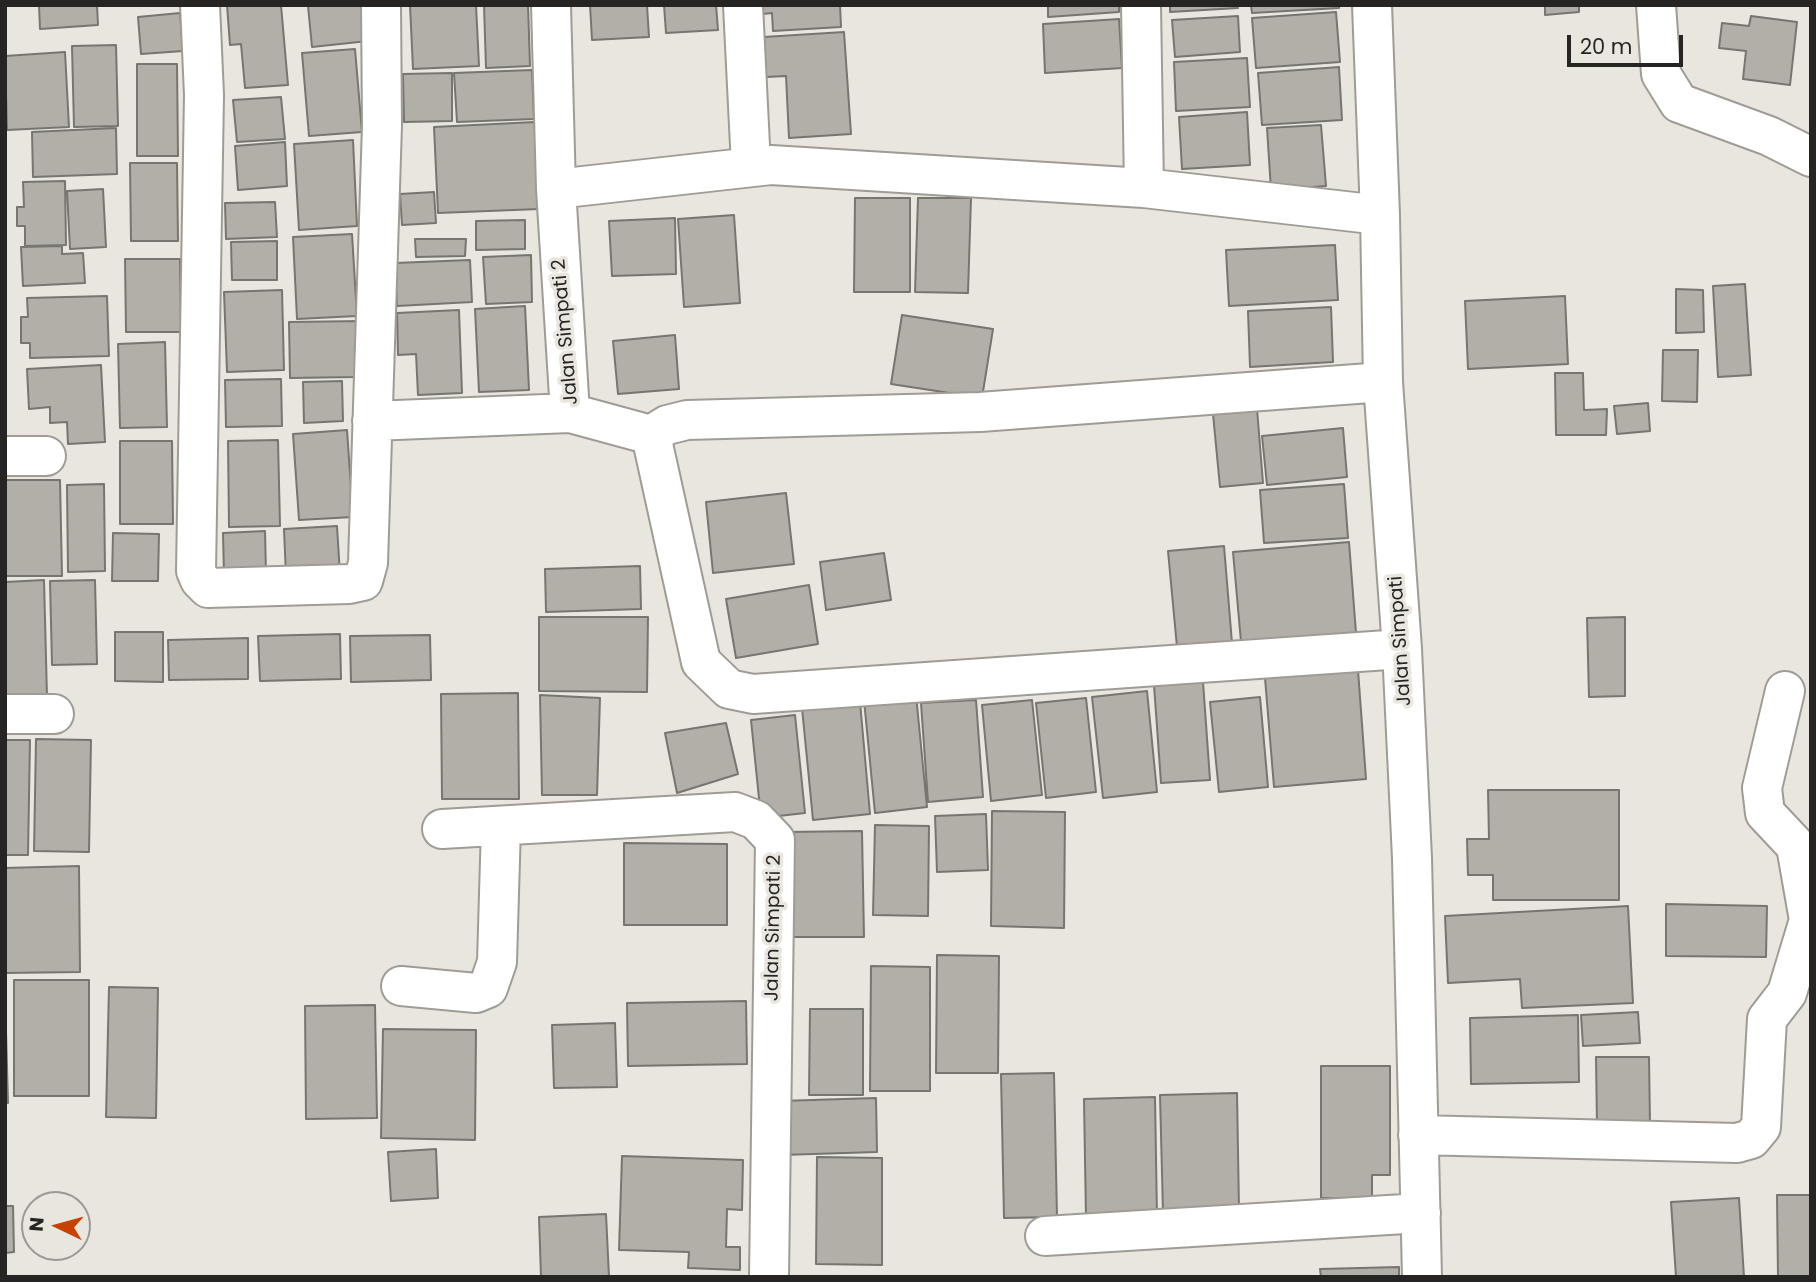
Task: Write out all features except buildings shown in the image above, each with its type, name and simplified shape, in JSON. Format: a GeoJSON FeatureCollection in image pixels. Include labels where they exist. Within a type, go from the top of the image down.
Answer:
{"type":"FeatureCollection","features":[{"type":"Feature","properties":{"kind":"street"},"geometry":{"type":"LineString","coordinates":[[200,5],[204,95],[196,571],[208,588],[363,581],[368,563],[382,125],[381,5]]}},
{"type":"Feature","properties":{"kind":"street","name":"Jalan Simpati 2"},"geometry":{"type":"LineString","coordinates":[[551,5],[556,189],[570,413],[651,435]]}},
{"type":"Feature","properties":{"kind":"street"},"geometry":{"type":"LineString","coordinates":[[743,5],[751,166]]}},
{"type":"Feature","properties":{"kind":"street"},"geometry":{"type":"LineString","coordinates":[[1141,5],[1144,188]]}},
{"type":"Feature","properties":{"kind":"street","name":"Jalan Simpati"},"geometry":{"type":"LineString","coordinates":[[1372,5],[1380,215],[1382,382],[1402,649],[1412,858],[1422,1277]]}},
{"type":"Feature","properties":{"kind":"street"},"geometry":{"type":"LineString","coordinates":[[1656,5],[1661,74],[1679,103],[1769,136],[1811,157]]}},
{"type":"Feature","properties":{"kind":"street"},"geometry":{"type":"LineString","coordinates":[[556,189],[751,166],[785,165],[1144,188],[1380,215]]}},
{"type":"Feature","properties":{"kind":"street"},"geometry":{"type":"LineString","coordinates":[[1382,382],[980,412],[687,420],[667,425],[651,435],[701,662],[729,689],[753,694],[1402,649]]}},
{"type":"Feature","properties":{"kind":"street"},"geometry":{"type":"LineString","coordinates":[[372,421],[570,413]]}},
{"type":"Feature","properties":{"kind":"street"},"geometry":{"type":"LineString","coordinates":[[5,456],[46,456]]}},
{"type":"Feature","properties":{"kind":"street"},"geometry":{"type":"LineString","coordinates":[[1418,1135],[1737,1143],[1751,1139],[1762,1127],[1767,1019],[1787,993],[1809,920],[1807,892],[1796,846],[1765,813],[1762,801],[1762,788],[1786,691]]}},
{"type":"Feature","properties":{"kind":"street"},"geometry":{"type":"LineString","coordinates":[[5,714],[54,713]]}},
{"type":"Feature","properties":{"kind":"street","name":"Jalan Simpati 2"},"geometry":{"type":"LineString","coordinates":[[442,829],[735,812],[756,820],[775,840],[769,1277]]}},
{"type":"Feature","properties":{"kind":"street"},"geometry":{"type":"LineString","coordinates":[[401,986],[476,993],[488,988],[497,962],[501,826]]}},
{"type":"Feature","properties":{"kind":"street"},"geometry":{"type":"LineString","coordinates":[[1045,1236],[1420,1213]]}}]}
